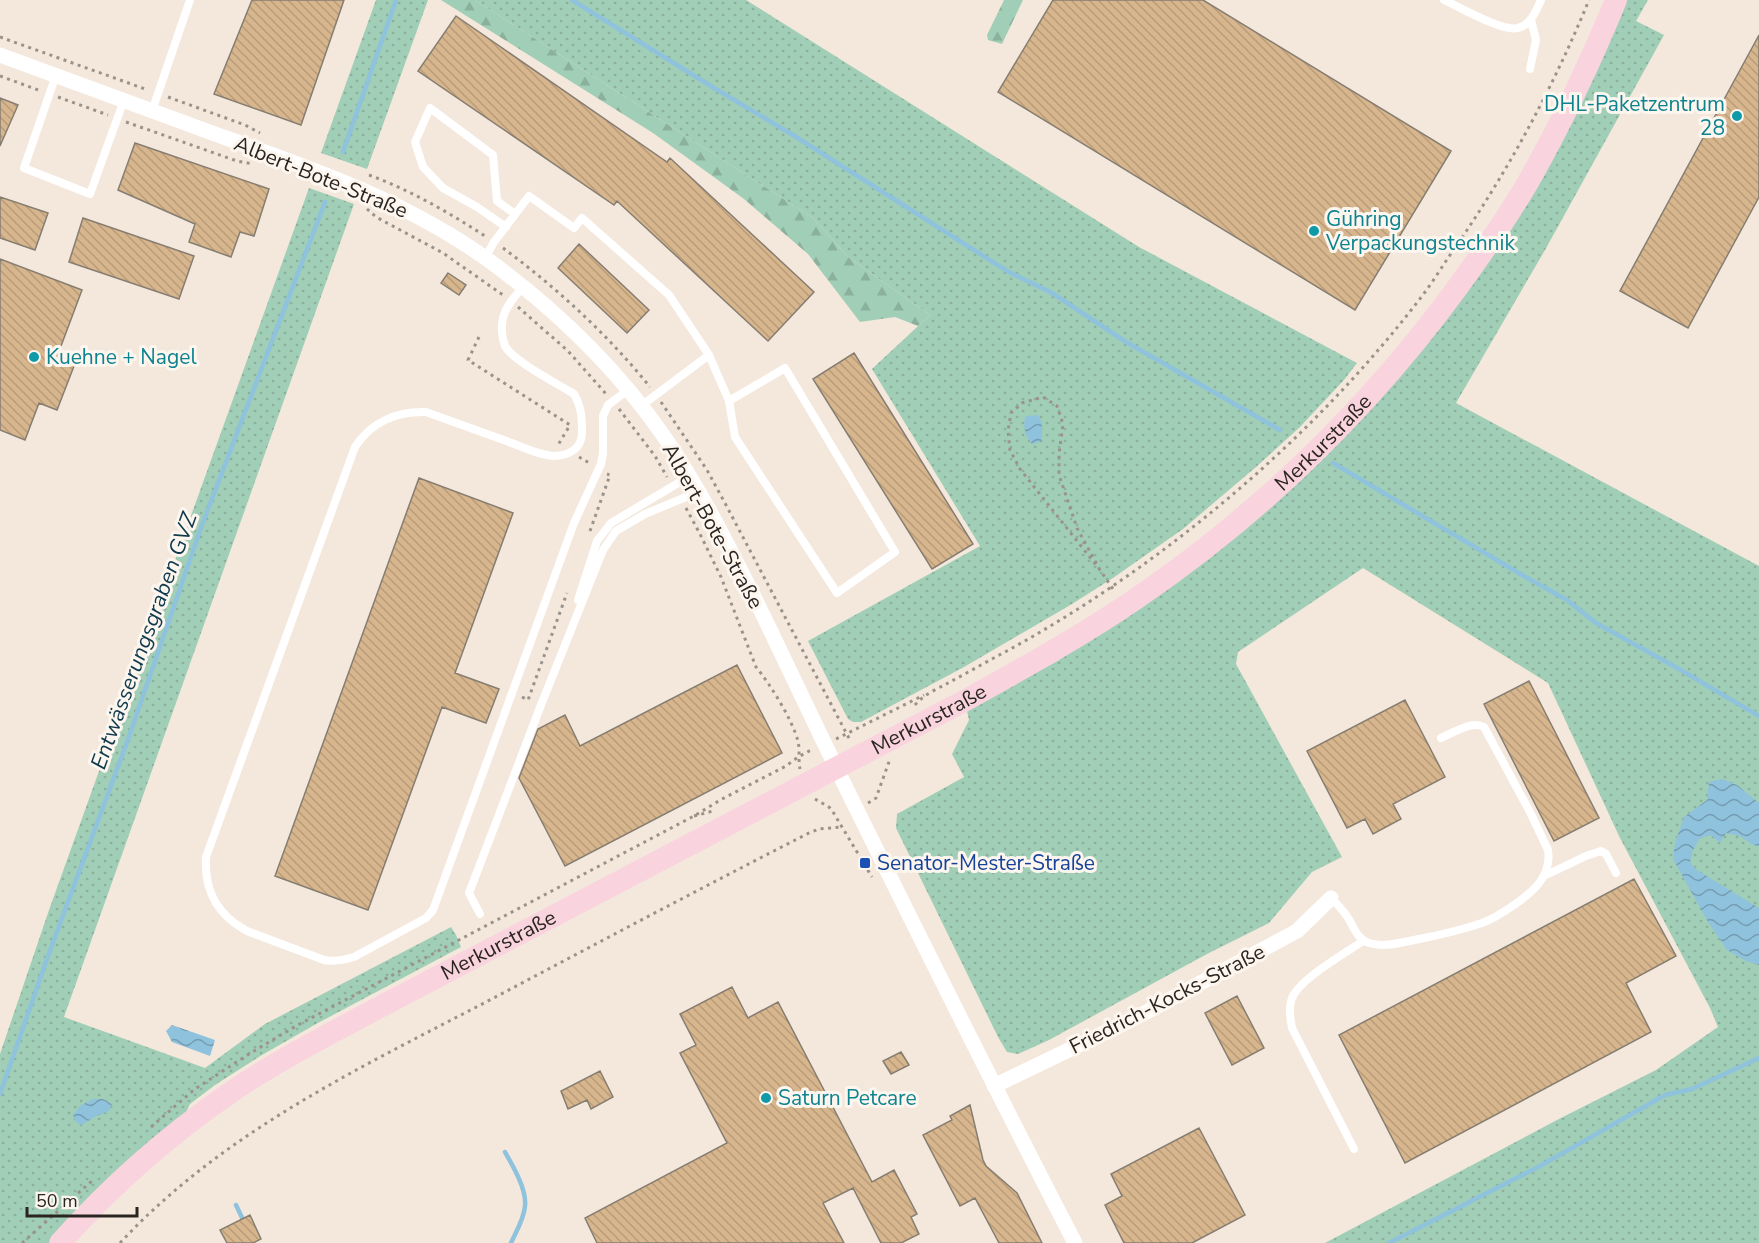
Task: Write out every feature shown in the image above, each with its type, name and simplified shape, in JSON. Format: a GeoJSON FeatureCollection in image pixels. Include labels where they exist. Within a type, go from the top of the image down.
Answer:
{"type":"FeatureCollection","features":[{"type":"Feature","properties":{"kind":"street","name":"Merkurstraße"},"geometry":{"type":"LineString","coordinates":[[60,1243],[132,1168],[229,1094],[303,1049],[1025,667],[1125,606],[1244,517],[1332,437],[1365,401],[1432,321],[1484,251],[1529,179],[1576,90],[1598,45],[1616,0]]}},
{"type":"Feature","properties":{"kind":"street","name":"Albert-Bote-Straße"},"geometry":{"type":"LineString","coordinates":[[0,55],[373,193],[438,228],[523,287],[587,345],[628,390],[662,434],[690,477],[740,569],[837,768]]}},
{"type":"Feature","properties":{"kind":"street"},"geometry":{"type":"LineString","coordinates":[[837,768],[994,1086],[1075,1243]]}},
{"type":"Feature","properties":{"kind":"street","name":"Friedrich-Kocks-Straße"},"geometry":{"type":"LineString","coordinates":[[994,1086],[1137,1017],[1297,931],[1331,898]]}},
{"type":"Feature","properties":{"kind":"lane"},"geometry":{"type":"LineString","coordinates":[[152,111],[190,0]]}},
{"type":"Feature","properties":{"kind":"lane"},"geometry":{"type":"LineString","coordinates":[[1444,0],[1506,29],[1520,28],[1531,20],[1541,0]]}},
{"type":"Feature","properties":{"kind":"lane"},"geometry":{"type":"LineString","coordinates":[[1530,69],[1536,40],[1531,20]]}},
{"type":"Feature","properties":{"kind":"lane"},"geometry":{"type":"LineString","coordinates":[[56,75],[24,168],[90,194],[124,100]]}},
{"type":"Feature","properties":{"kind":"lane"},"geometry":{"type":"LineString","coordinates":[[506,227],[443,188],[423,168],[415,142],[430,108],[493,155],[497,201],[515,214]]}},
{"type":"Feature","properties":{"kind":"lane"},"geometry":{"type":"LineString","coordinates":[[484,258],[529,196],[574,228],[582,218],[669,294],[709,355],[729,401],[735,437],[837,593],[896,552],[785,368],[729,401]]}},
{"type":"Feature","properties":{"kind":"lane"},"geometry":{"type":"LineString","coordinates":[[523,287],[511,301],[503,317],[501,333],[506,347],[514,357],[574,394],[580,404],[582,415],[582,438],[579,446],[571,453],[542,454],[426,412],[415,412],[385,419],[362,436],[355,447],[206,857],[208,884],[212,897],[227,918],[247,931],[332,961],[342,961],[354,957],[426,918],[433,910],[574,523],[599,469],[603,453],[603,416],[608,405],[628,390]]}},
{"type":"Feature","properties":{"kind":"lane"},"geometry":{"type":"LineString","coordinates":[[641,406],[709,355]]}},
{"type":"Feature","properties":{"kind":"lane"},"geometry":{"type":"LineString","coordinates":[[557,664],[597,541],[611,523],[690,477]]}},
{"type":"Feature","properties":{"kind":"lane"},"geometry":{"type":"LineString","coordinates":[[480,914],[469,893],[603,550],[616,531],[645,514],[698,492]]}},
{"type":"Feature","properties":{"kind":"lane"},"geometry":{"type":"LineString","coordinates":[[1331,898],[1348,917],[1363,940],[1381,945],[1449,933],[1484,922],[1530,894],[1544,876],[1548,864],[1548,850],[1484,727],[1473,724],[1441,738]]}},
{"type":"Feature","properties":{"kind":"lane"},"geometry":{"type":"LineString","coordinates":[[1544,876],[1601,851],[1606,854],[1616,873]]}},
{"type":"Feature","properties":{"kind":"lane"},"geometry":{"type":"LineString","coordinates":[[1354,1149],[1292,1028],[1290,1003],[1293,994],[1305,981],[1363,940]]}},
{"type":"Feature","properties":{"kind":"path"},"geometry":{"type":"LineString","coordinates":[[934,691],[1012,648],[1112,586],[1195,526],[1257,474],[1313,421],[1361,369],[1419,300],[1474,221],[1551,87],[1589,0]]}},
{"type":"Feature","properties":{"kind":"path"},"geometry":{"type":"LineString","coordinates":[[0,76],[237,161],[258,165]]}},
{"type":"Feature","properties":{"kind":"path"},"geometry":{"type":"LineString","coordinates":[[361,204],[376,217],[443,253],[482,279],[568,351],[655,456],[673,486]]}},
{"type":"Feature","properties":{"kind":"path"},"geometry":{"type":"LineString","coordinates":[[479,337],[468,360],[570,425],[558,445],[610,475],[590,531]]}},
{"type":"Feature","properties":{"kind":"path"},"geometry":{"type":"LineString","coordinates":[[1100,570],[1077,528],[1059,475],[1063,424],[1057,406],[1043,398],[1022,403],[1011,413],[1008,431],[1010,450],[1020,470],[1100,570],[1125,606]]}},
{"type":"Feature","properties":{"kind":"path"},"geometry":{"type":"LineString","coordinates":[[680,499],[721,577],[756,668],[782,707],[797,739],[800,768],[808,783]]}},
{"type":"Feature","properties":{"kind":"path"},"geometry":{"type":"LineString","coordinates":[[512,693],[528,700],[569,588]]}},
{"type":"Feature","properties":{"kind":"path"},"geometry":{"type":"LineString","coordinates":[[856,809],[876,798],[892,755]]}},
{"type":"Feature","properties":{"kind":"path"},"geometry":{"type":"LineString","coordinates":[[120,1243],[193,1175],[247,1135],[312,1095],[809,833],[819,829],[842,827]]}},
{"type":"Feature","properties":{"kind":"green space"},"geometry":{"type":"Polygon","coordinates":[[[376,0],[428,0],[367,169],[321,153],[376,0]]]}},
{"type":"Feature","properties":{"kind":"green space"},"geometry":{"type":"Polygon","coordinates":[[[441,0],[475,0],[813,218],[848,257],[930,315],[918,326],[895,317],[860,322],[808,254],[744,199],[653,133],[441,0]]]}},
{"type":"Feature","properties":{"kind":"green space"},"geometry":{"type":"Polygon","coordinates":[[[475,0],[746,0],[1139,247],[1357,363],[1300,427],[1183,529],[1072,604],[964,667],[861,722],[853,722],[848,719],[808,641],[980,546],[872,369],[930,315],[848,257],[813,218],[475,0]]]}},
{"type":"Feature","properties":{"kind":"green space"},"geometry":{"type":"Polygon","coordinates":[[[1004,0],[1023,0],[1002,44],[988,40],[987,35],[1004,0]]]}},
{"type":"Feature","properties":{"kind":"green space"},"geometry":{"type":"Polygon","coordinates":[[[1623,0],[1648,0],[1636,21],[1664,35],[1545,250],[1456,403],[1759,566],[1759,1243],[1325,1243],[1656,1070],[1718,1027],[1620,838],[1548,683],[1363,568],[1238,652],[1236,664],[1342,857],[1312,872],[1269,923],[1049,1040],[1018,1054],[1007,1052],[998,1037],[896,828],[897,814],[964,777],[952,754],[969,720],[967,711],[1059,660],[1415,357],[1623,0]]]}},
{"type":"Feature","properties":{"kind":"green space"},"geometry":{"type":"Polygon","coordinates":[[[309,188],[354,204],[64,1017],[205,1068],[265,1024],[451,927],[461,947],[316,1024],[215,1085],[190,1104],[184,1117],[50,1243],[0,1243],[0,1054],[49,910],[309,188]]]}},
{"type":"Feature","properties":{"kind":"water"},"geometry":{"type":"Polygon","coordinates":[[[1038,415],[1042,428],[1041,441],[1032,444],[1025,432],[1025,417],[1038,415]]]}},
{"type":"Feature","properties":{"kind":"water"},"geometry":{"type":"Polygon","coordinates":[[[1722,779],[1737,785],[1759,803],[1759,846],[1753,845],[1740,836],[1726,833],[1720,843],[1711,835],[1700,838],[1693,850],[1690,862],[1697,870],[1759,908],[1759,965],[1746,961],[1727,950],[1708,922],[1673,859],[1675,843],[1684,817],[1707,800],[1709,782],[1722,779]]]}},
{"type":"Feature","properties":{"kind":"water"},"geometry":{"type":"Polygon","coordinates":[[[172,1025],[215,1040],[210,1056],[172,1042],[166,1031],[172,1025]]]}},
{"type":"Feature","properties":{"kind":"water"},"geometry":{"type":"Polygon","coordinates":[[[93,1099],[103,1099],[112,1104],[109,1111],[82,1125],[76,1122],[73,1115],[80,1106],[93,1099]]]}},
{"type":"Feature","properties":{"kind":"building"},"geometry":{"type":"Polygon","coordinates":[[[252,0],[344,0],[301,125],[214,94],[252,0]]]}},
{"type":"Feature","properties":{"kind":"building","name":"Gühring Verpackungstechnik"},"geometry":{"type":"Polygon","coordinates":[[[1053,0],[1203,0],[1451,151],[1355,310],[998,92],[1053,0]]]}},
{"type":"Feature","properties":{"kind":"building"},"geometry":{"type":"Polygon","coordinates":[[[456,16],[667,162],[670,158],[814,292],[768,341],[617,201],[614,205],[418,71],[456,16]]]}},
{"type":"Feature","properties":{"kind":"building","name":"DHL-Paketzentrum 28"},"geometry":{"type":"Polygon","coordinates":[[[1759,35],[1759,197],[1688,328],[1620,291],[1759,35]]]}},
{"type":"Feature","properties":{"kind":"building"},"geometry":{"type":"Polygon","coordinates":[[[0,98],[18,105],[0,146],[0,98]]]}},
{"type":"Feature","properties":{"kind":"building"},"geometry":{"type":"Polygon","coordinates":[[[135,143],[269,189],[254,236],[240,232],[231,257],[189,242],[195,224],[118,190],[135,143]]]}},
{"type":"Feature","properties":{"kind":"building"},"geometry":{"type":"Polygon","coordinates":[[[0,197],[48,213],[35,250],[0,238],[0,197]]]}},
{"type":"Feature","properties":{"kind":"building"},"geometry":{"type":"Polygon","coordinates":[[[83,218],[194,256],[179,299],[69,262],[83,218]]]}},
{"type":"Feature","properties":{"kind":"building"},"geometry":{"type":"Polygon","coordinates":[[[579,244],[649,310],[627,333],[558,268],[579,244]]]}},
{"type":"Feature","properties":{"kind":"building","name":"Kuehne + Nagel"},"geometry":{"type":"Polygon","coordinates":[[[0,259],[82,290],[58,354],[76,361],[57,410],[39,403],[25,440],[0,430],[0,259]]]}},
{"type":"Feature","properties":{"kind":"building"},"geometry":{"type":"Polygon","coordinates":[[[448,273],[466,285],[459,295],[441,283],[448,273]]]}},
{"type":"Feature","properties":{"kind":"building"},"geometry":{"type":"Polygon","coordinates":[[[854,353],[973,544],[932,569],[813,379],[854,353]]]}},
{"type":"Feature","properties":{"kind":"building"},"geometry":{"type":"Polygon","coordinates":[[[419,478],[513,513],[455,673],[499,689],[486,723],[442,707],[368,910],[275,876],[419,478]]]}},
{"type":"Feature","properties":{"kind":"building"},"geometry":{"type":"Polygon","coordinates":[[[737,665],[782,753],[565,866],[519,778],[538,729],[565,715],[580,746],[737,665]]]}},
{"type":"Feature","properties":{"kind":"building"},"geometry":{"type":"Polygon","coordinates":[[[1529,681],[1599,818],[1554,841],[1484,704],[1529,681]]]}},
{"type":"Feature","properties":{"kind":"building"},"geometry":{"type":"Polygon","coordinates":[[[1405,700],[1445,777],[1393,804],[1401,819],[1373,834],[1365,819],[1347,828],[1307,751],[1405,700]]]}},
{"type":"Feature","properties":{"kind":"building"},"geometry":{"type":"Polygon","coordinates":[[[1634,879],[1676,956],[1626,983],[1651,1032],[1405,1163],[1339,1035],[1634,879]]]}},
{"type":"Feature","properties":{"kind":"building","name":"Saturn Petcare"},"geometry":{"type":"Polygon","coordinates":[[[732,987],[748,1018],[778,1002],[872,1182],[894,1170],[917,1214],[911,1217],[919,1234],[901,1243],[881,1243],[853,1188],[823,1203],[844,1243],[597,1243],[585,1218],[727,1143],[680,1053],[696,1045],[680,1014],[732,987]]]}},
{"type":"Feature","properties":{"kind":"building"},"geometry":{"type":"Polygon","coordinates":[[[1237,996],[1264,1048],[1232,1065],[1205,1013],[1237,996]]]}},
{"type":"Feature","properties":{"kind":"building"},"geometry":{"type":"Polygon","coordinates":[[[901,1052],[909,1065],[891,1074],[883,1061],[901,1052]]]}},
{"type":"Feature","properties":{"kind":"building"},"geometry":{"type":"Polygon","coordinates":[[[600,1071],[613,1097],[591,1109],[587,1100],[568,1109],[561,1091],[600,1071]]]}},
{"type":"Feature","properties":{"kind":"building"},"geometry":{"type":"Polygon","coordinates":[[[970,1105],[986,1166],[1017,1193],[1042,1243],[999,1243],[975,1198],[960,1206],[923,1135],[952,1120],[950,1116],[970,1105]]]}},
{"type":"Feature","properties":{"kind":"building"},"geometry":{"type":"Polygon","coordinates":[[[1199,1128],[1245,1215],[1192,1243],[1124,1243],[1105,1205],[1122,1196],[1111,1174],[1199,1128]]]}},
{"type":"Feature","properties":{"kind":"building"},"geometry":{"type":"Polygon","coordinates":[[[250,1215],[261,1239],[253,1243],[227,1243],[220,1230],[250,1215]]]}},
{"type":"Feature","properties":{"kind":"waterway","name":"Entwässerungsgraben GVZ"},"geometry":{"type":"LineString","coordinates":[[343,152],[396,0]]}},
{"type":"Feature","properties":{"kind":"waterway"},"geometry":{"type":"LineString","coordinates":[[572,0],[793,135],[1007,271],[1052,293],[1126,342],[1280,430]]}},
{"type":"Feature","properties":{"kind":"waterway","name":"Entwässerungsgraben GVZ"},"geometry":{"type":"LineString","coordinates":[[0,1094],[126,745],[202,525],[325,202]]}},
{"type":"Feature","properties":{"kind":"waterway"},"geometry":{"type":"LineString","coordinates":[[1333,463],[1567,600],[1596,623],[1759,716]]}},
{"type":"Feature","properties":{"kind":"waterway"},"geometry":{"type":"LineString","coordinates":[[1389,1243],[1540,1166],[1665,1095],[1692,1089],[1759,1058]]}},
{"type":"Feature","properties":{"kind":"waterway"},"geometry":{"type":"LineString","coordinates":[[505,1152],[519,1178],[525,1200],[523,1216],[511,1243]]}},
{"type":"Feature","properties":{"kind":"waterway"},"geometry":{"type":"LineString","coordinates":[[236,1205],[245,1224]]}},
{"type":"Feature","properties":{"kind":"place","name":"DHL-Paketzentrum 28"},"geometry":{"type":"Point","coordinates":[1737,116]}},
{"type":"Feature","properties":{"kind":"place","name":"Gühring Verpackungstechnik"},"geometry":{"type":"Point","coordinates":[1314,231]}},
{"type":"Feature","properties":{"kind":"place","name":"Kuehne + Nagel"},"geometry":{"type":"Point","coordinates":[34,357]}},
{"type":"Feature","properties":{"kind":"place","name":"Senator-Mester-Straße"},"geometry":{"type":"Point","coordinates":[865,863]}},
{"type":"Feature","properties":{"kind":"place","name":"Saturn Petcare"},"geometry":{"type":"Point","coordinates":[766,1098]}}]}
